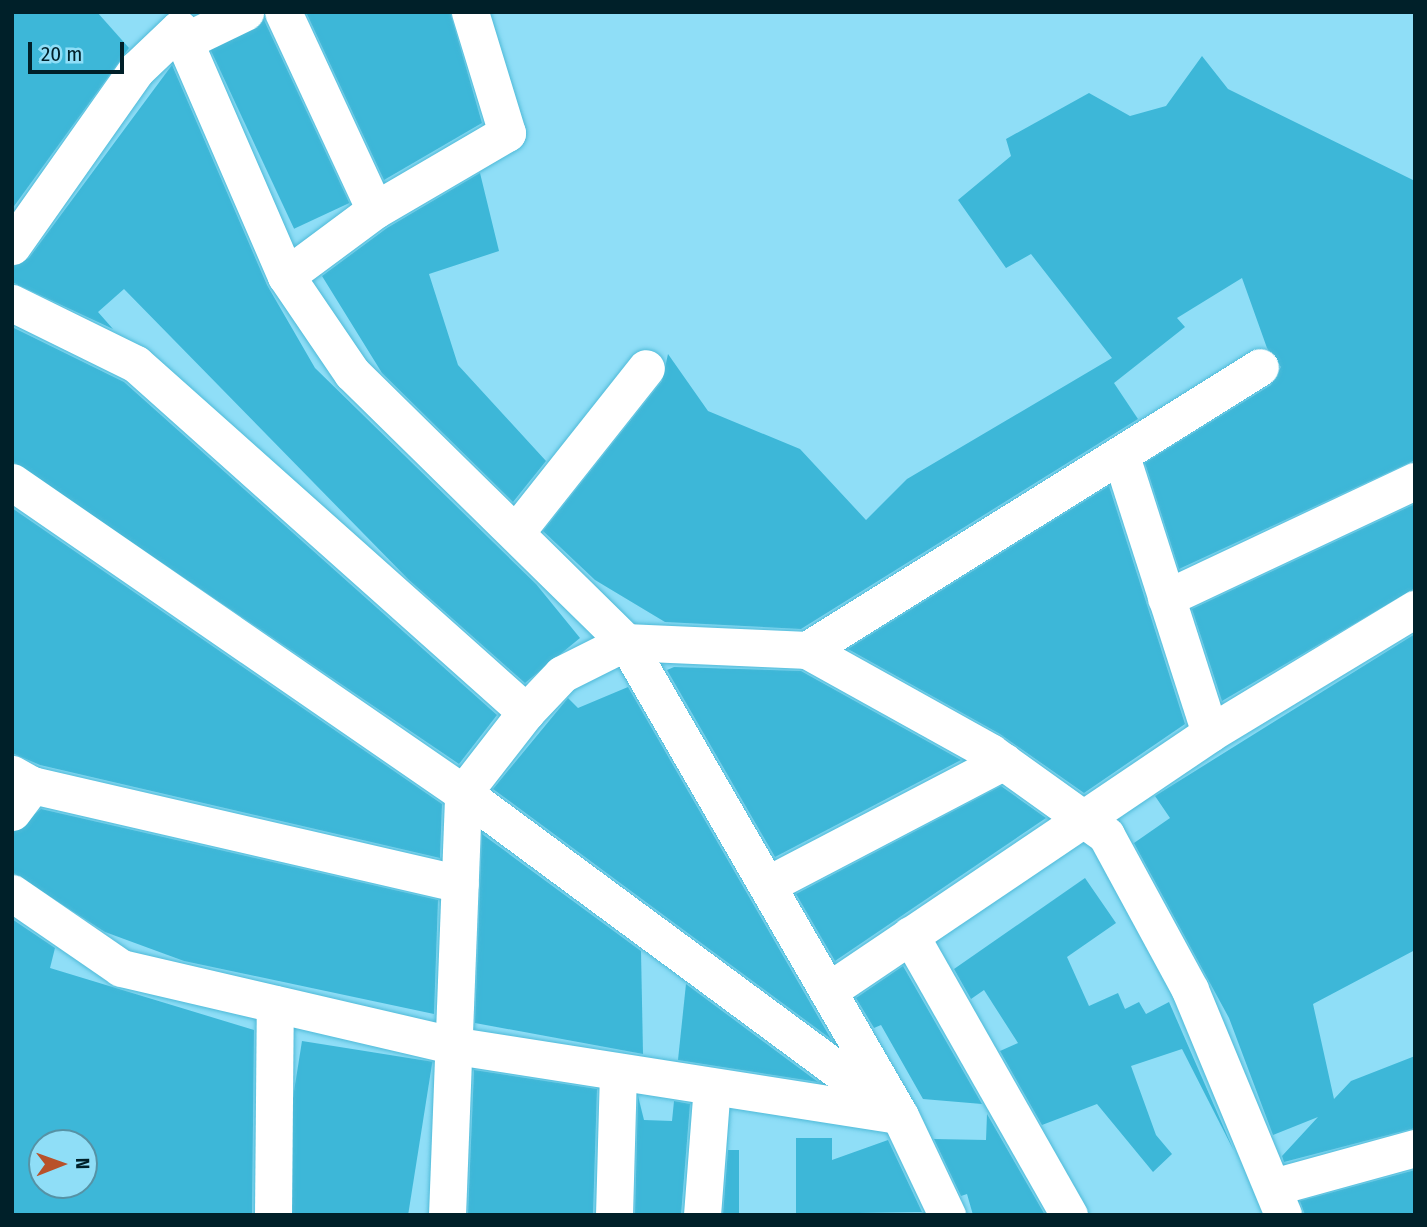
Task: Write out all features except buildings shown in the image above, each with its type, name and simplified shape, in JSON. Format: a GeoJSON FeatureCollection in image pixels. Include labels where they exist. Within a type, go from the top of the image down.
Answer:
{"type":"FeatureCollection","features":[{"type":"Feature","properties":{"kind":"street"},"geometry":{"type":"LineString","coordinates":[[12,246],[136,69],[179,27],[244,12]]}},
{"type":"Feature","properties":{"kind":"street"},"geometry":{"type":"LineString","coordinates":[[284,12],[375,210]]}},
{"type":"Feature","properties":{"kind":"street"},"geometry":{"type":"LineString","coordinates":[[286,276],[375,210],[507,133],[470,12]]}},
{"type":"Feature","properties":{"kind":"street"},"geometry":{"type":"LineString","coordinates":[[179,27],[286,276],[352,373],[626,642],[900,1116],[947,1215]]}},
{"type":"Feature","properties":{"kind":"street"},"geometry":{"type":"LineString","coordinates":[[12,303],[136,364],[526,712]]}},
{"type":"Feature","properties":{"kind":"street"},"geometry":{"type":"LineString","coordinates":[[807,650],[1260,367]]}},
{"type":"Feature","properties":{"kind":"street"},"geometry":{"type":"LineString","coordinates":[[516,532],[646,368]]}},
{"type":"Feature","properties":{"kind":"street"},"geometry":{"type":"LineString","coordinates":[[1121,456],[1210,733]]}},
{"type":"Feature","properties":{"kind":"street"},"geometry":{"type":"LineString","coordinates":[[1166,598],[1415,481]]}},
{"type":"Feature","properties":{"kind":"street"},"geometry":{"type":"LineString","coordinates":[[12,482],[463,793],[900,1116]]}},
{"type":"Feature","properties":{"kind":"street"},"geometry":{"type":"LineString","coordinates":[[828,990],[1210,733],[1415,609]]}},
{"type":"Feature","properties":{"kind":"street"},"geometry":{"type":"LineString","coordinates":[[447,1215],[457,1046],[463,793],[526,712],[562,674],[626,642],[807,650],[1004,761],[1107,835],[1190,990],[1280,1200],[1415,1148]]}},
{"type":"Feature","properties":{"kind":"street"},"geometry":{"type":"LineString","coordinates":[[767,885],[1004,761]]}},
{"type":"Feature","properties":{"kind":"street"},"geometry":{"type":"LineString","coordinates":[[19,790],[460,884]]}},
{"type":"Feature","properties":{"kind":"street"},"geometry":{"type":"LineString","coordinates":[[12,893],[121,968],[457,1046],[900,1116]]}},
{"type":"Feature","properties":{"kind":"street"},"geometry":{"type":"LineString","coordinates":[[911,935],[1069,1215]]}},
{"type":"Feature","properties":{"kind":"street"},"geometry":{"type":"LineString","coordinates":[[273,1215],[275,1004]]}},
{"type":"Feature","properties":{"kind":"street"},"geometry":{"type":"LineString","coordinates":[[614,1215],[618,1072]]}},
{"type":"Feature","properties":{"kind":"street"},"geometry":{"type":"LineString","coordinates":[[702,1215],[712,1086]]}}]}
